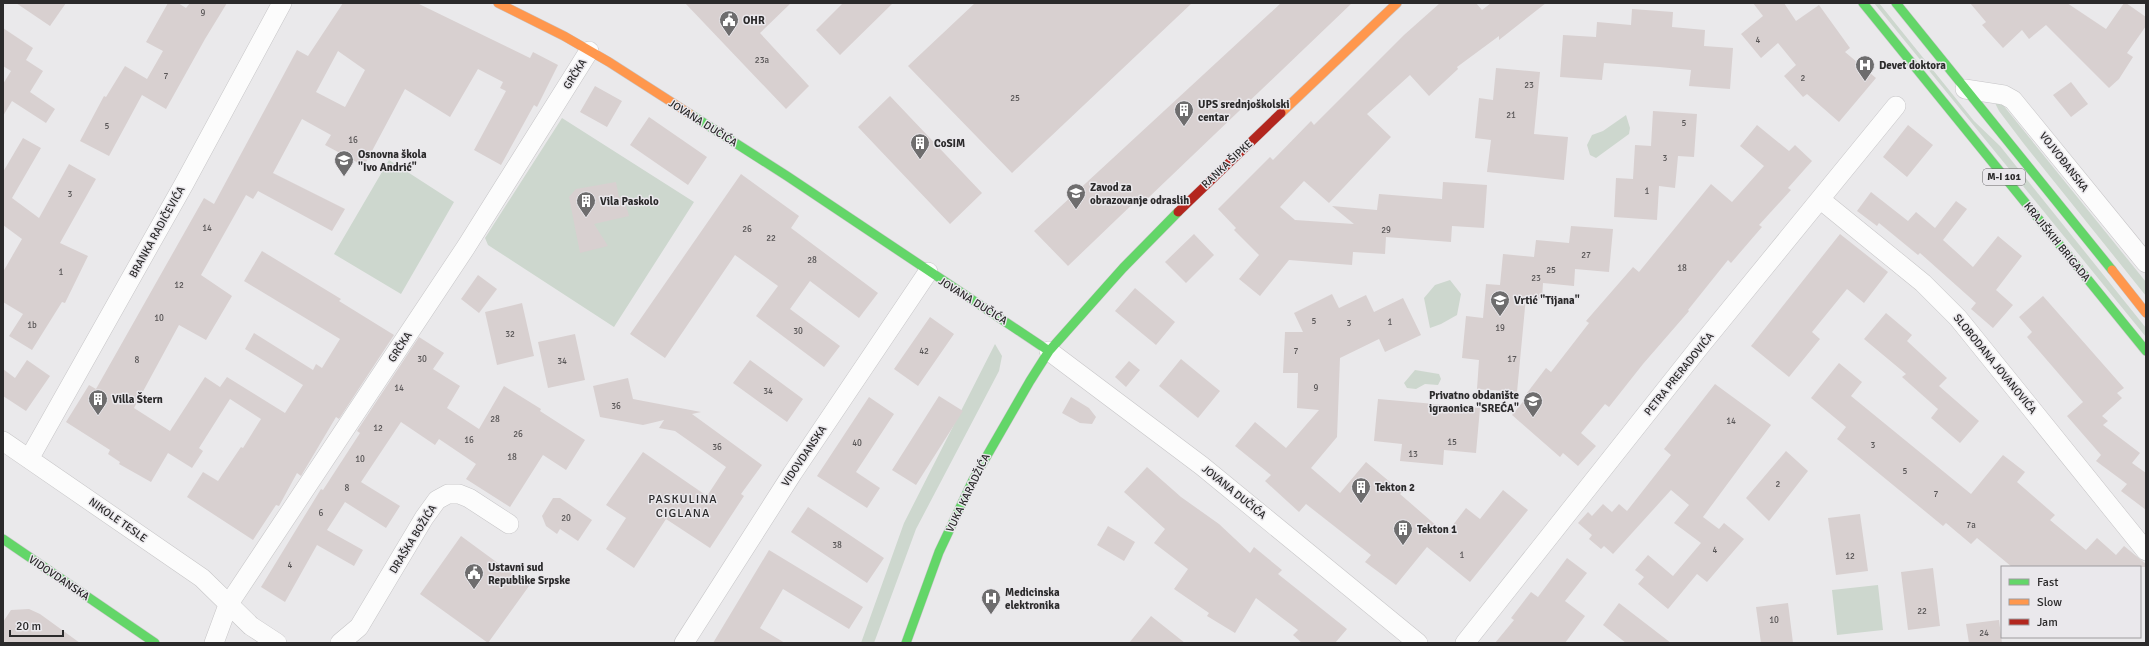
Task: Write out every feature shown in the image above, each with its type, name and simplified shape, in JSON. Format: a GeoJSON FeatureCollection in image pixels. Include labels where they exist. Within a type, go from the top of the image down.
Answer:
{"type":"FeatureCollection","features":[{"type":"Feature","properties":{"kind":"main road","name":"JOVANA DUČIĆA"},"geometry":{"type":"LineString","coordinates":[[498,3],[564,36],[787,176],[1049,352]]}},
{"type":"Feature","properties":{"kind":"main road","name":"RANKA ŠIPKE"},"geometry":{"type":"LineString","coordinates":[[1049,352],[1123,268],[1184,205],[1397,3]]}},
{"type":"Feature","properties":{"kind":"main road","name":"KRAJIŠKIH BRIGADA"},"geometry":{"type":"LineString","coordinates":[[1863,3],[2146,351]]}},
{"type":"Feature","properties":{"kind":"main road","name":"M-I 101"},"geometry":{"type":"LineString","coordinates":[[1896,3],[2146,313]]}},
{"type":"Feature","properties":{"kind":"main road","name":"VUKA KARADŽIĆA"},"geometry":{"type":"LineString","coordinates":[[906,643],[939,552],[973,480],[1012,410],[1049,352]]}},
{"type":"Feature","properties":{"kind":"main road","name":"VIDOVDANSKA"},"geometry":{"type":"LineString","coordinates":[[3,539],[155,643]]}},
{"type":"Feature","properties":{"kind":"street","name":"BRANKA RADIČEVIĆA"},"geometry":{"type":"LineString","coordinates":[[29,459],[184,184],[282,3]]}},
{"type":"Feature","properties":{"kind":"street","name":"GRČKA"},"geometry":{"type":"LineString","coordinates":[[214,643],[228,604],[478,228],[589,51]]}},
{"type":"Feature","properties":{"kind":"street","name":"VOJVOĐANSKA"},"geometry":{"type":"LineString","coordinates":[[1965,89],[2004,95],[2013,100],[2146,263]]}},
{"type":"Feature","properties":{"kind":"street","name":"PETRA PRERADOVIĆA"},"geometry":{"type":"LineString","coordinates":[[1464,643],[1692,358],[1821,200],[1851,159],[1896,106]]}},
{"type":"Feature","properties":{"kind":"street","name":"SLOBODANA JOVANOVIĆA"},"geometry":{"type":"LineString","coordinates":[[1821,200],[1922,282],[1958,318],[2146,551]]}},
{"type":"Feature","properties":{"kind":"street","name":"VIDOVDANSKA"},"geometry":{"type":"LineString","coordinates":[[684,643],[792,474],[928,272]]}},
{"type":"Feature","properties":{"kind":"street","name":"JOVANA DUČIĆA"},"geometry":{"type":"LineString","coordinates":[[1049,352],[1202,466],[1418,643]]}},
{"type":"Feature","properties":{"kind":"street","name":"NIKOLE TESLE"},"geometry":{"type":"LineString","coordinates":[[3,441],[202,578],[228,604]]}},
{"type":"Feature","properties":{"kind":"street","name":"DRAŠKA BOŽIĆA"},"geometry":{"type":"LineString","coordinates":[[340,643],[359,627],[424,518],[437,500],[448,494],[459,494],[469,498],[509,524]]}},
{"type":"Feature","properties":{"kind":"street"},"geometry":{"type":"LineString","coordinates":[[228,604],[251,626],[277,643]]}},
{"type":"Feature","properties":{"kind":"shaded area"},"geometry":{"type":"Polygon","coordinates":[[[1874,3],[1879,3],[1974,121],[2000,146],[2146,328],[2146,337],[1874,3]]]}},
{"type":"Feature","properties":{"kind":"shaded area"},"geometry":{"type":"Polygon","coordinates":[[[1995,103],[2003,105],[2146,282],[2146,296],[2024,144],[1999,111],[1995,103]]]}},
{"type":"Feature","properties":{"kind":"shaded area"},"geometry":{"type":"Polygon","coordinates":[[[1626,115],[1630,128],[1629,134],[1596,158],[1590,155],[1587,145],[1592,135],[1603,131],[1626,115]]]}},
{"type":"Feature","properties":{"kind":"shaded area"},"geometry":{"type":"Polygon","coordinates":[[[562,118],[694,202],[614,327],[488,245],[485,238],[562,118]]]}},
{"type":"Feature","properties":{"kind":"shaded area"},"geometry":{"type":"Polygon","coordinates":[[[389,160],[454,202],[401,294],[334,254],[389,160]]]}},
{"type":"Feature","properties":{"kind":"shaded area"},"geometry":{"type":"Polygon","coordinates":[[[1450,280],[1461,294],[1457,315],[1430,328],[1424,298],[1435,285],[1450,280]]]}},
{"type":"Feature","properties":{"kind":"shaded area"},"geometry":{"type":"Polygon","coordinates":[[[995,344],[1002,356],[999,371],[916,529],[874,643],[861,643],[904,523],[995,344]]]}},
{"type":"Feature","properties":{"kind":"shaded area"},"geometry":{"type":"Polygon","coordinates":[[[1415,370],[1439,374],[1441,379],[1438,385],[1425,384],[1416,389],[1407,388],[1404,383],[1415,370]]]}},
{"type":"Feature","properties":{"kind":"shaded area"},"geometry":{"type":"Polygon","coordinates":[[[1878,585],[1883,630],[1837,635],[1832,590],[1878,585]]]}},
{"type":"Feature","properties":{"kind":"building"},"geometry":{"type":"Polygon","coordinates":[[[16,3],[66,3],[50,26],[16,3]]]}},
{"type":"Feature","properties":{"kind":"building"},"geometry":{"type":"Polygon","coordinates":[[[168,3],[178,3],[186,8],[190,3],[227,3],[166,109],[142,95],[109,156],[80,141],[104,96],[106,97],[125,66],[147,79],[163,51],[146,42],[168,3]]]}},
{"type":"Feature","properties":{"kind":"building"},"geometry":{"type":"Polygon","coordinates":[[[343,3],[417,3],[530,58],[533,52],[558,65],[537,107],[534,105],[501,165],[474,150],[506,91],[500,88],[503,82],[478,69],[450,117],[405,89],[364,166],[325,145],[331,135],[302,119],[273,173],[345,209],[332,231],[258,191],[253,199],[246,195],[201,275],[232,296],[206,340],[179,325],[134,408],[170,431],[205,377],[220,387],[227,377],[285,413],[303,385],[245,349],[254,333],[313,370],[316,364],[322,368],[340,339],[244,281],[262,251],[341,299],[339,301],[394,335],[339,419],[336,417],[301,476],[297,473],[279,506],[276,505],[253,540],[187,497],[203,472],[218,481],[241,447],[243,448],[261,419],[230,399],[199,448],[203,451],[192,468],[168,453],[151,482],[119,464],[120,462],[108,454],[110,450],[66,422],[89,385],[96,389],[204,198],[214,204],[297,50],[308,56],[343,3]],[[338,51],[316,92],[345,107],[365,70],[338,51]]]}},
{"type":"Feature","properties":{"kind":"building"},"geometry":{"type":"Polygon","coordinates":[[[685,3],[791,3],[760,33],[809,86],[786,109],[685,3]]]}},
{"type":"Feature","properties":{"kind":"building"},"geometry":{"type":"Polygon","coordinates":[[[843,3],[893,3],[840,55],[816,30],[843,3]]]}},
{"type":"Feature","properties":{"kind":"building"},"geometry":{"type":"Polygon","coordinates":[[[975,3],[1192,3],[1012,173],[908,66],[975,3]]]}},
{"type":"Feature","properties":{"kind":"building","name":"UPS srednjoškolski centar"},"geometry":{"type":"Polygon","coordinates":[[[1281,3],[1352,3],[1146,200],[1142,195],[1068,266],[1034,231],[1281,3]]]}},
{"type":"Feature","properties":{"kind":"building"},"geometry":{"type":"Polygon","coordinates":[[[1440,3],[1476,3],[1482,10],[1491,3],[1546,3],[1499,40],[1499,36],[1457,67],[1458,69],[1429,96],[1410,75],[1367,114],[1391,137],[1329,203],[1304,181],[1280,207],[1295,220],[1354,224],[1332,206],[1377,210],[1379,194],[1442,199],[1443,182],[1487,185],[1484,228],[1452,226],[1451,242],[1386,237],[1385,254],[1353,252],[1352,265],[1289,260],[1260,296],[1239,279],[1259,255],[1234,230],[1236,228],[1218,209],[1270,157],[1273,160],[1311,121],[1314,125],[1404,35],[1440,3]]]}},
{"type":"Feature","properties":{"kind":"building"},"geometry":{"type":"Polygon","coordinates":[[[1753,3],[1784,3],[1796,21],[1819,5],[1850,48],[1845,52],[1876,78],[1839,122],[1807,94],[1803,97],[1784,76],[1796,65],[1778,43],[1761,58],[1741,34],[1763,16],[1753,3]]]}},
{"type":"Feature","properties":{"kind":"building"},"geometry":{"type":"Polygon","coordinates":[[[1970,3],[2067,3],[2106,29],[2124,3],[2126,3],[2146,17],[2146,26],[2127,53],[2133,57],[2119,79],[2109,88],[2046,25],[2029,39],[2022,30],[2003,48],[1982,25],[1986,22],[1970,3]]]}},
{"type":"Feature","properties":{"kind":"building"},"geometry":{"type":"Polygon","coordinates":[[[1632,9],[1673,12],[1672,27],[1705,30],[1704,46],[1733,48],[1730,89],[1689,86],[1691,70],[1604,63],[1602,80],[1560,77],[1563,35],[1596,37],[1597,22],[1631,25],[1632,9]]]}},
{"type":"Feature","properties":{"kind":"building"},"geometry":{"type":"Polygon","coordinates":[[[3,28],[33,48],[26,60],[43,71],[30,92],[55,109],[46,123],[12,101],[3,116],[3,84],[11,71],[3,66],[3,28]]]}},
{"type":"Feature","properties":{"kind":"building"},"geometry":{"type":"Polygon","coordinates":[[[1496,68],[1540,72],[1534,134],[1568,137],[1564,180],[1487,172],[1491,140],[1475,138],[1479,98],[1493,100],[1496,68]]]}},
{"type":"Feature","properties":{"kind":"building"},"geometry":{"type":"Polygon","coordinates":[[[2071,82],[2088,104],[2071,117],[2053,95],[2071,82]]]}},
{"type":"Feature","properties":{"kind":"building"},"geometry":{"type":"Polygon","coordinates":[[[595,86],[622,101],[607,127],[580,112],[595,86]]]}},
{"type":"Feature","properties":{"kind":"building","name":"CoSIM"},"geometry":{"type":"Polygon","coordinates":[[[890,96],[982,193],[950,224],[858,127],[890,96]]]}},
{"type":"Feature","properties":{"kind":"building"},"geometry":{"type":"Polygon","coordinates":[[[1653,111],[1697,114],[1694,157],[1678,156],[1675,188],[1659,186],[1657,220],[1614,217],[1616,178],[1633,179],[1635,145],[1651,146],[1653,111]]]}},
{"type":"Feature","properties":{"kind":"building"},"geometry":{"type":"Polygon","coordinates":[[[649,117],[707,157],[688,185],[630,145],[649,117]]]}},
{"type":"Feature","properties":{"kind":"building"},"geometry":{"type":"Polygon","coordinates":[[[1757,125],[1789,151],[1795,145],[1812,161],[1788,188],[1791,190],[1759,225],[1762,227],[1731,263],[1728,260],[1688,310],[1689,311],[1643,364],[1609,407],[1605,404],[1581,433],[1596,446],[1578,466],[1563,453],[1560,457],[1512,415],[1530,393],[1527,393],[1546,368],[1551,372],[1589,323],[1586,321],[1633,267],[1639,272],[1711,184],[1732,202],[1764,166],[1740,146],[1757,125]]]}},
{"type":"Feature","properties":{"kind":"building"},"geometry":{"type":"Polygon","coordinates":[[[1908,125],[1933,145],[1907,177],[1883,157],[1908,125]]]}},
{"type":"Feature","properties":{"kind":"building"},"geometry":{"type":"Polygon","coordinates":[[[23,138],[41,148],[12,198],[39,218],[69,164],[96,179],[60,243],[88,256],[65,303],[62,302],[32,350],[9,336],[23,314],[3,302],[3,272],[22,239],[3,225],[3,172],[23,138]]]}},
{"type":"Feature","properties":{"kind":"building"},"geometry":{"type":"Polygon","coordinates":[[[741,174],[799,216],[791,228],[878,293],[859,318],[810,281],[790,309],[840,346],[824,367],[756,316],[778,286],[735,255],[665,358],[630,334],[741,174]]]}},
{"type":"Feature","properties":{"kind":"building","name":"Vila Paskolo"},"geometry":{"type":"Polygon","coordinates":[[[616,182],[619,197],[624,197],[629,216],[594,224],[608,246],[580,253],[569,197],[576,189],[616,182]]]}},
{"type":"Feature","properties":{"kind":"building"},"geometry":{"type":"Polygon","coordinates":[[[1871,192],[1908,221],[1916,212],[1935,228],[1956,201],[1967,209],[1943,240],[1973,267],[1998,236],[2022,256],[1996,290],[2013,305],[1993,328],[1971,309],[1976,303],[1920,253],[1918,255],[1879,223],[1877,226],[1857,211],[1871,192]]]}},
{"type":"Feature","properties":{"kind":"building"},"geometry":{"type":"Polygon","coordinates":[[[1571,226],[1613,229],[1609,272],[1575,269],[1574,286],[1543,283],[1542,299],[1526,297],[1517,392],[1477,389],[1479,360],[1462,358],[1466,316],[1483,318],[1486,284],[1500,285],[1503,254],[1534,257],[1536,240],[1569,243],[1571,226]]]}},
{"type":"Feature","properties":{"kind":"building"},"geometry":{"type":"Polygon","coordinates":[[[1194,234],[1214,255],[1186,283],[1165,262],[1194,234]]]}},
{"type":"Feature","properties":{"kind":"building"},"geometry":{"type":"Polygon","coordinates":[[[1840,234],[1888,272],[1864,303],[1847,289],[1812,332],[1820,339],[1789,377],[1751,346],[1840,234]]]}},
{"type":"Feature","properties":{"kind":"building"},"geometry":{"type":"Polygon","coordinates":[[[478,275],[497,289],[479,313],[461,299],[478,275]]]}},
{"type":"Feature","properties":{"kind":"building"},"geometry":{"type":"Polygon","coordinates":[[[1135,288],[1175,322],[1156,345],[1115,311],[1135,288]]]}},
{"type":"Feature","properties":{"kind":"building"},"geometry":{"type":"Polygon","coordinates":[[[1332,294],[1339,308],[1366,295],[1374,312],[1403,298],[1421,335],[1385,352],[1379,339],[1340,358],[1337,437],[1311,468],[1340,493],[1366,462],[1402,492],[1400,494],[1446,534],[1466,508],[1480,519],[1503,490],[1528,510],[1470,582],[1427,547],[1396,585],[1365,562],[1371,555],[1306,504],[1299,512],[1265,481],[1271,475],[1235,446],[1255,422],[1286,448],[1319,410],[1297,408],[1298,373],[1283,373],[1285,332],[1303,332],[1294,313],[1332,294]]]}},
{"type":"Feature","properties":{"kind":"building"},"geometry":{"type":"Polygon","coordinates":[[[2043,296],[2124,388],[2117,393],[2122,398],[2102,416],[2108,421],[2103,425],[2140,453],[2132,463],[2146,473],[2146,510],[2121,491],[2127,484],[2096,461],[2101,455],[2067,416],[2083,402],[2027,337],[2032,332],[2019,317],[2043,296]]]}},
{"type":"Feature","properties":{"kind":"building"},"geometry":{"type":"Polygon","coordinates":[[[522,303],[534,356],[497,365],[485,312],[522,303]]]}},
{"type":"Feature","properties":{"kind":"building"},"geometry":{"type":"Polygon","coordinates":[[[1886,313],[1912,335],[1907,341],[1947,378],[1939,386],[1979,421],[1960,443],[1931,418],[1938,409],[1902,377],[1906,374],[1864,339],[1886,313]]]}},
{"type":"Feature","properties":{"kind":"building"},"geometry":{"type":"Polygon","coordinates":[[[930,317],[954,334],[918,386],[894,369],[930,317]]]}},
{"type":"Feature","properties":{"kind":"building"},"geometry":{"type":"Polygon","coordinates":[[[575,334],[585,380],[548,388],[538,342],[575,334]]]}},
{"type":"Feature","properties":{"kind":"building"},"geometry":{"type":"Polygon","coordinates":[[[419,337],[444,353],[433,369],[460,386],[447,408],[479,429],[504,386],[541,409],[540,411],[585,440],[566,470],[543,455],[510,507],[466,479],[476,464],[439,439],[435,445],[401,422],[361,482],[400,506],[386,528],[345,502],[327,530],[363,550],[354,566],[317,545],[285,602],[261,587],[321,489],[323,490],[360,433],[357,431],[419,337]]]}},
{"type":"Feature","properties":{"kind":"building"},"geometry":{"type":"Polygon","coordinates":[[[1181,359],[1220,391],[1198,418],[1159,386],[1181,359]]]}},
{"type":"Feature","properties":{"kind":"building"},"geometry":{"type":"Polygon","coordinates":[[[27,360],[50,376],[26,411],[3,396],[3,369],[15,378],[27,360]]]}},
{"type":"Feature","properties":{"kind":"building"},"geometry":{"type":"Polygon","coordinates":[[[750,360],[803,399],[787,422],[733,383],[750,360]]]}},
{"type":"Feature","properties":{"kind":"building"},"geometry":{"type":"Polygon","coordinates":[[[1129,361],[1140,370],[1126,387],[1115,377],[1129,361]]]}},
{"type":"Feature","properties":{"kind":"building"},"geometry":{"type":"Polygon","coordinates":[[[1839,363],[1862,382],[1851,396],[1971,494],[2003,455],[2025,472],[2017,482],[2055,515],[2050,520],[2086,550],[2097,538],[2116,555],[2124,546],[2146,564],[2146,567],[2011,566],[1977,538],[1971,544],[1946,523],[1943,526],[1837,439],[1846,427],[1811,398],[1839,363]]]}},
{"type":"Feature","properties":{"kind":"building"},"geometry":{"type":"Polygon","coordinates":[[[628,378],[633,399],[701,412],[692,414],[762,465],[741,494],[744,496],[710,548],[666,519],[634,568],[606,549],[626,518],[606,505],[643,452],[707,496],[726,467],[675,431],[659,428],[664,420],[643,425],[600,417],[593,386],[628,378]]]}},
{"type":"Feature","properties":{"kind":"building"},"geometry":{"type":"Polygon","coordinates":[[[1715,384],[1771,425],[1703,517],[1719,529],[1724,523],[1744,539],[1707,582],[1697,574],[1668,609],[1638,584],[1644,577],[1635,570],[1648,555],[1673,576],[1701,543],[1674,523],[1689,505],[1671,490],[1613,554],[1604,546],[1601,549],[1589,539],[1592,535],[1578,523],[1588,512],[1592,516],[1603,504],[1612,512],[1619,504],[1627,511],[1671,455],[1664,449],[1715,384]]]}},
{"type":"Feature","properties":{"kind":"building"},"geometry":{"type":"Polygon","coordinates":[[[939,396],[963,411],[916,485],[892,470],[939,396]]]}},
{"type":"Feature","properties":{"kind":"building"},"geometry":{"type":"Polygon","coordinates":[[[869,397],[894,414],[856,472],[880,488],[867,508],[817,476],[869,397]]]}},
{"type":"Feature","properties":{"kind":"building"},"geometry":{"type":"Polygon","coordinates":[[[1071,397],[1089,408],[1096,417],[1092,424],[1080,423],[1062,413],[1071,397]]]}},
{"type":"Feature","properties":{"kind":"building"},"geometry":{"type":"Polygon","coordinates":[[[1378,399],[1480,408],[1476,453],[1444,450],[1443,465],[1400,461],[1402,444],[1374,441],[1378,399]]]}},
{"type":"Feature","properties":{"kind":"building"},"geometry":{"type":"Polygon","coordinates":[[[1786,451],[1808,471],[1769,521],[1746,498],[1786,451]]]}},
{"type":"Feature","properties":{"kind":"building"},"geometry":{"type":"Polygon","coordinates":[[[1147,467],[1181,497],[1219,524],[1250,553],[1254,547],[1282,570],[1278,574],[1347,629],[1335,643],[1302,643],[1293,635],[1298,630],[1256,598],[1235,633],[1207,616],[1209,613],[1174,589],[1188,569],[1154,543],[1165,529],[1124,492],[1147,467]]]}},
{"type":"Feature","properties":{"kind":"building"},"geometry":{"type":"Polygon","coordinates":[[[553,498],[560,498],[592,520],[578,541],[560,529],[557,534],[546,526],[542,516],[553,498]]]}},
{"type":"Feature","properties":{"kind":"building"},"geometry":{"type":"Polygon","coordinates":[[[808,507],[884,558],[867,583],[791,532],[808,507]]]}},
{"type":"Feature","properties":{"kind":"building"},"geometry":{"type":"Polygon","coordinates":[[[1860,514],[1868,571],[1836,575],[1828,518],[1860,514]]]}},
{"type":"Feature","properties":{"kind":"building"},"geometry":{"type":"Polygon","coordinates":[[[1108,526],[1135,542],[1124,561],[1097,545],[1108,526]]]}},
{"type":"Feature","properties":{"kind":"building","name":"Ustavni sud Republike Srpske"},"geometry":{"type":"Polygon","coordinates":[[[461,536],[529,586],[488,643],[420,594],[461,536]]]}},
{"type":"Feature","properties":{"kind":"building"},"geometry":{"type":"Polygon","coordinates":[[[769,550],[863,607],[849,629],[783,589],[760,628],[785,643],[713,643],[769,550]]]}},
{"type":"Feature","properties":{"kind":"building"},"geometry":{"type":"Polygon","coordinates":[[[1567,558],[1587,573],[1565,601],[1585,616],[1565,643],[1495,643],[1514,620],[1511,618],[1531,592],[1538,597],[1567,558]]]}},
{"type":"Feature","properties":{"kind":"building"},"geometry":{"type":"Polygon","coordinates":[[[1933,568],[1940,626],[1908,630],[1901,572],[1933,568]]]}},
{"type":"Feature","properties":{"kind":"building"},"geometry":{"type":"Polygon","coordinates":[[[1619,603],[1671,643],[1626,643],[1603,625],[1619,603]]]}},
{"type":"Feature","properties":{"kind":"building"},"geometry":{"type":"Polygon","coordinates":[[[1788,603],[1793,643],[1761,643],[1756,607],[1788,603]]]}},
{"type":"Feature","properties":{"kind":"building"},"geometry":{"type":"Polygon","coordinates":[[[29,609],[40,614],[80,643],[3,643],[3,622],[11,610],[29,609]]]}},
{"type":"Feature","properties":{"kind":"building"},"geometry":{"type":"Polygon","coordinates":[[[1151,616],[1185,643],[1129,643],[1151,616]]]}},
{"type":"Feature","properties":{"kind":"building"},"geometry":{"type":"Polygon","coordinates":[[[1999,620],[2002,643],[1969,643],[1966,624],[1999,620]]]}},
{"type":"Feature","properties":{"kind":"traffic: fast"},"geometry":{"type":"LineString","coordinates":[[1863,3],[2146,351]]}},
{"type":"Feature","properties":{"kind":"traffic: fast"},"geometry":{"type":"LineString","coordinates":[[1896,3],[2112,270]]}},
{"type":"Feature","properties":{"kind":"traffic: fast"},"geometry":{"type":"LineString","coordinates":[[690,114],[787,176],[1049,351]]}},
{"type":"Feature","properties":{"kind":"traffic: fast"},"geometry":{"type":"LineString","coordinates":[[906,643],[939,552],[973,480],[1030,381],[1049,351],[1123,268],[1178,212]]}},
{"type":"Feature","properties":{"kind":"traffic: fast"},"geometry":{"type":"LineString","coordinates":[[3,539],[155,643]]}},
{"type":"Feature","properties":{"kind":"traffic: slow"},"geometry":{"type":"LineString","coordinates":[[498,3],[564,36],[609,62],[690,114]]}},
{"type":"Feature","properties":{"kind":"traffic: slow"},"geometry":{"type":"LineString","coordinates":[[1281,113],[1397,3]]}},
{"type":"Feature","properties":{"kind":"traffic: slow"},"geometry":{"type":"LineString","coordinates":[[2112,270],[2146,313]]}},
{"type":"Feature","properties":{"kind":"traffic: jam"},"geometry":{"type":"LineString","coordinates":[[1178,212],[1281,113]]}},
{"type":"Feature","properties":{"kind":"place","name":"OHR"},"geometry":{"type":"Point","coordinates":[729,37]}},
{"type":"Feature","properties":{"kind":"place","name":"Devet doktora"},"geometry":{"type":"Point","coordinates":[1865,82]}},
{"type":"Feature","properties":{"kind":"place","name":"UPS srednjoškolski centar"},"geometry":{"type":"Point","coordinates":[1184,127]}},
{"type":"Feature","properties":{"kind":"place","name":"CoSIM"},"geometry":{"type":"Point","coordinates":[920,160]}},
{"type":"Feature","properties":{"kind":"place","name":"Osnovna škola \"Ivo Andrić\""},"geometry":{"type":"Point","coordinates":[344,177]}},
{"type":"Feature","properties":{"kind":"place","name":"Zavod za obrazovanje odraslih"},"geometry":{"type":"Point","coordinates":[1076,210]}},
{"type":"Feature","properties":{"kind":"place","name":"Vila Paskolo"},"geometry":{"type":"Point","coordinates":[586,218]}},
{"type":"Feature","properties":{"kind":"place","name":"Vrtić \"Tijana\""},"geometry":{"type":"Point","coordinates":[1500,317]}},
{"type":"Feature","properties":{"kind":"place","name":"Villa Štern"},"geometry":{"type":"Point","coordinates":[98,416]}},
{"type":"Feature","properties":{"kind":"place","name":"Privatno obdanište igraonica \"SREĆA\""},"geometry":{"type":"Point","coordinates":[1533,418]}},
{"type":"Feature","properties":{"kind":"place","name":"Tekton 2"},"geometry":{"type":"Point","coordinates":[1361,504]}},
{"type":"Feature","properties":{"kind":"place","name":"Tekton 1"},"geometry":{"type":"Point","coordinates":[1403,546]}},
{"type":"Feature","properties":{"kind":"place","name":"Ustavni sud Republike Srpske"},"geometry":{"type":"Point","coordinates":[474,590]}},
{"type":"Feature","properties":{"kind":"place","name":"Medicinska elektronika"},"geometry":{"type":"Point","coordinates":[991,615]}},
{"type":"Feature","properties":{"kind":"district","name":"PASKULINA CIGLANA"},"geometry":{"type":"Point","coordinates":[683,506]}}]}
